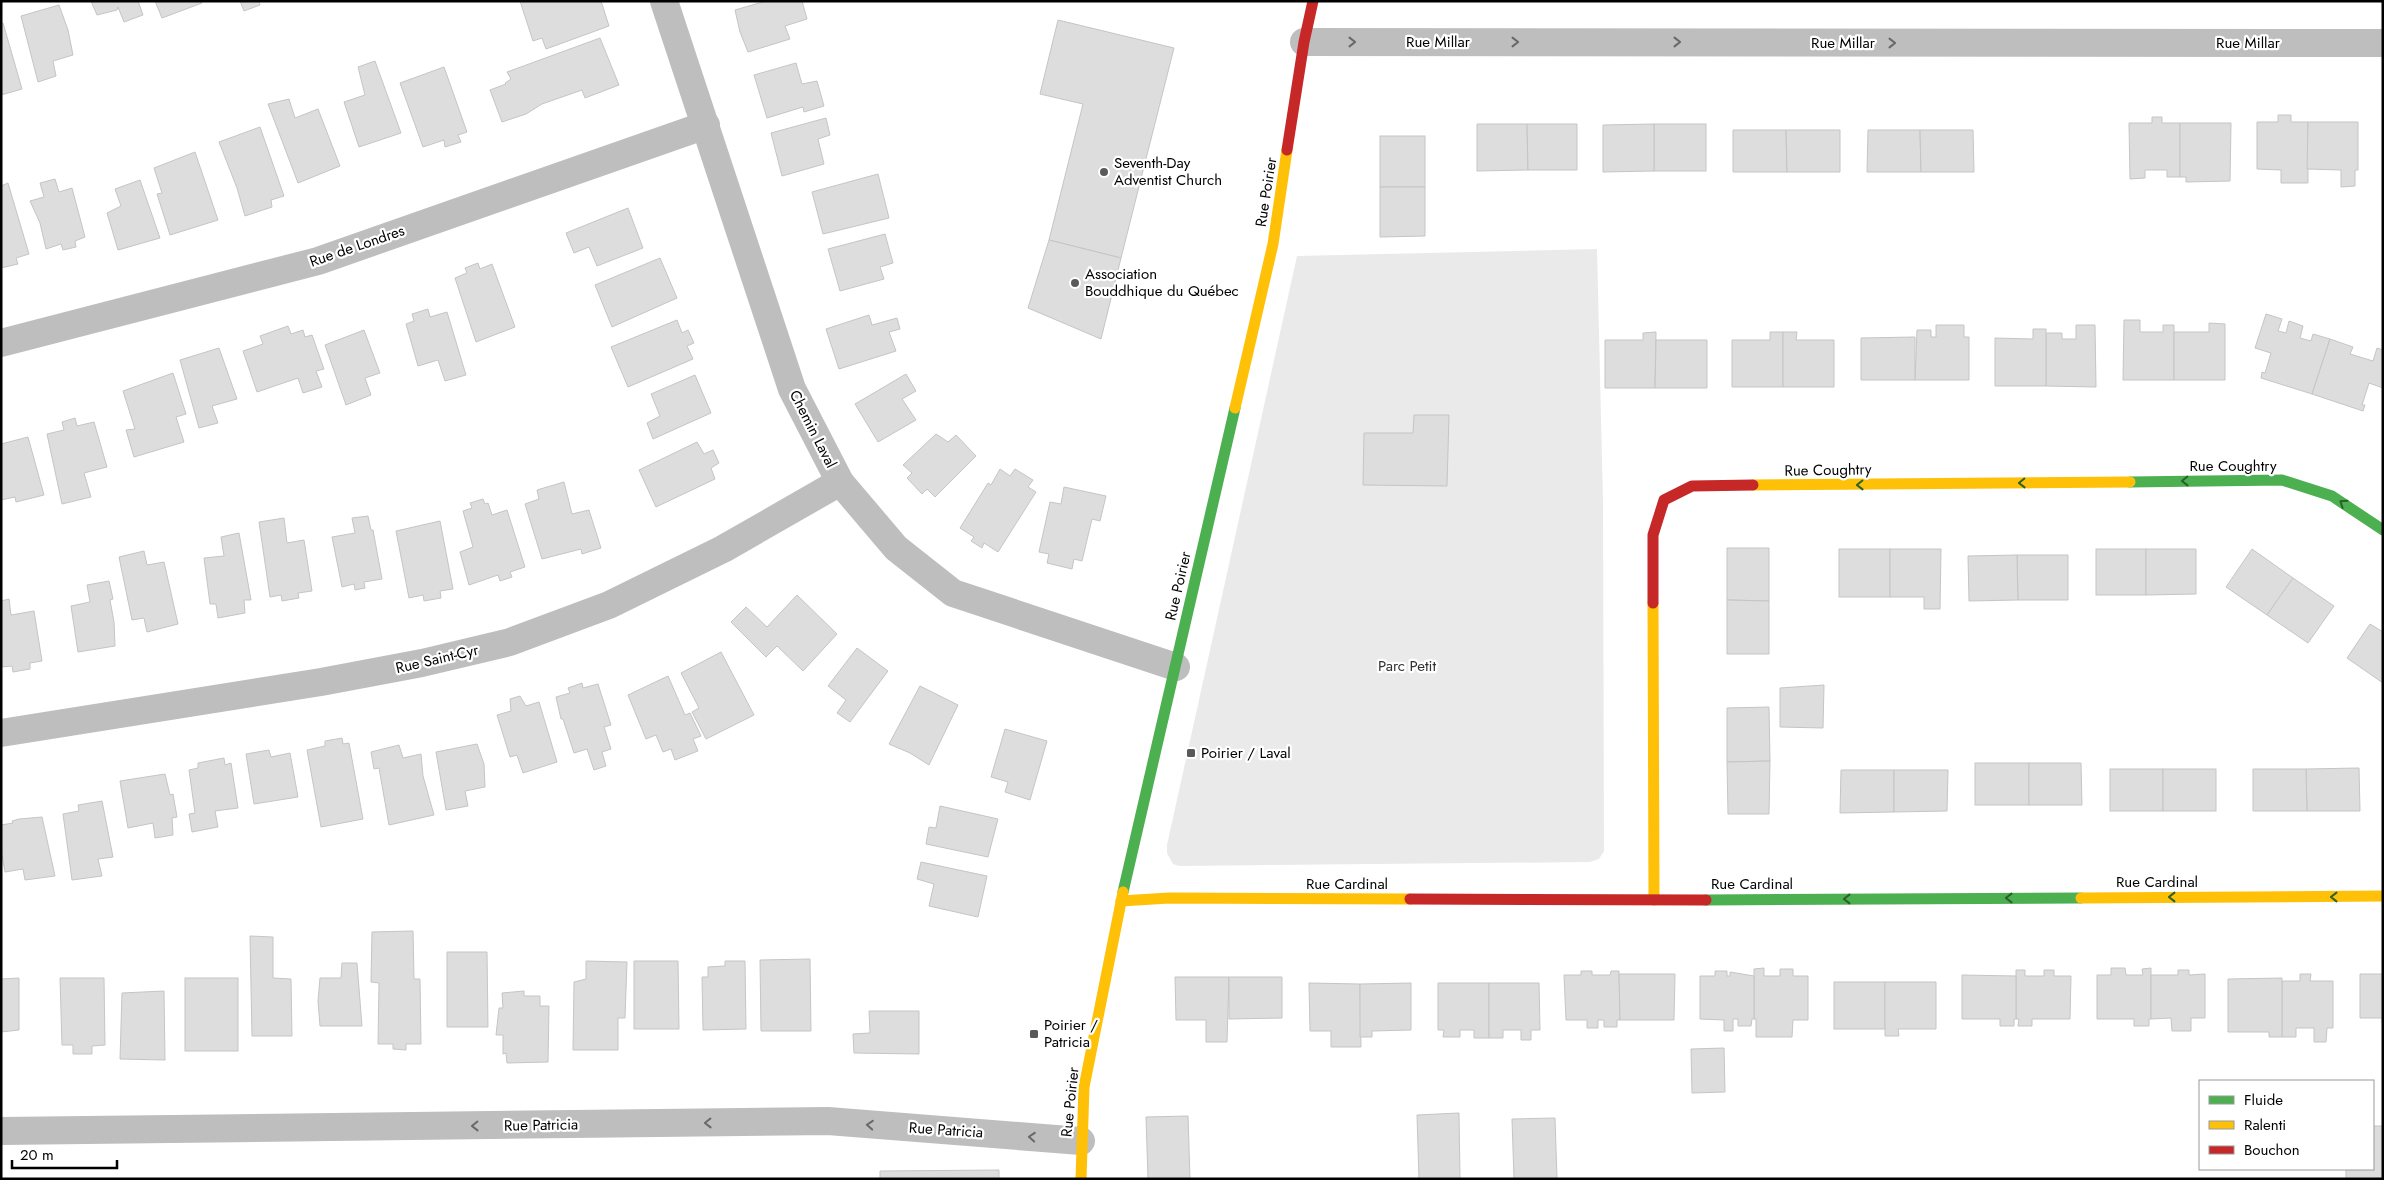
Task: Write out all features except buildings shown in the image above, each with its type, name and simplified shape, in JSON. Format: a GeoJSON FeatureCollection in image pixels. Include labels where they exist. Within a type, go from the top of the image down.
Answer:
{"type":"FeatureCollection","features":[{"type":"Feature","properties":{"kind":"street","name":"Chemin Laval"},"geometry":{"type":"LineString","coordinates":[[664,1],[792,389],[840,482],[896,548],[953,593],[1176,667]]}},
{"type":"Feature","properties":{"kind":"street","name":"Rue Poirier"},"geometry":{"type":"LineString","coordinates":[[1081,1179],[1084,1087],[1121,901],[1273,244],[1304,42],[1313,1]]}},
{"type":"Feature","properties":{"kind":"street","name":"Rue Millar"},"geometry":{"type":"LineString","coordinates":[[1304,42],[2383,43]]}},
{"type":"Feature","properties":{"kind":"street","name":"Rue de Londres"},"geometry":{"type":"LineString","coordinates":[[1,344],[318,261],[706,125]]}},
{"type":"Feature","properties":{"kind":"street","name":"Rue Coughtry"},"geometry":{"type":"LineString","coordinates":[[1654,900],[1653,535],[1664,500],[1692,486],[2282,480],[2332,496],[2383,530]]}},
{"type":"Feature","properties":{"kind":"street","name":"Rue Saint-Cyr"},"geometry":{"type":"LineString","coordinates":[[1,733],[321,682],[422,663],[510,642],[610,605],[723,549],[840,482]]}},
{"type":"Feature","properties":{"kind":"street","name":"Rue Cardinal"},"geometry":{"type":"LineString","coordinates":[[1121,901],[1169,898],[1654,900],[2383,896]]}},
{"type":"Feature","properties":{"kind":"street","name":"Rue Patricia"},"geometry":{"type":"LineString","coordinates":[[1,1131],[828,1121],[1081,1141]]}},
{"type":"Feature","properties":{"kind":"green space","name":"Parc Petit"},"geometry":{"type":"Polygon","coordinates":[[[1597,249],[1603,502],[1604,851],[1599,859],[1590,862],[1179,866],[1173,864],[1167,853],[1167,845],[1297,256],[1597,249]]]}},
{"type":"Feature","properties":{"kind":"traffic: fast"},"geometry":{"type":"LineString","coordinates":[[1123,892],[1235,408]]}},
{"type":"Feature","properties":{"kind":"traffic: fast"},"geometry":{"type":"LineString","coordinates":[[2130,482],[2282,480],[2332,496],[2383,530]]}},
{"type":"Feature","properties":{"kind":"traffic: fast"},"geometry":{"type":"LineString","coordinates":[[1706,900],[2081,898]]}},
{"type":"Feature","properties":{"kind":"traffic: slow"},"geometry":{"type":"LineString","coordinates":[[1235,408],[1273,244],[1287,150]]}},
{"type":"Feature","properties":{"kind":"traffic: slow"},"geometry":{"type":"LineString","coordinates":[[1753,485],[2130,482]]}},
{"type":"Feature","properties":{"kind":"traffic: slow"},"geometry":{"type":"LineString","coordinates":[[1653,603],[1654,900]]}},
{"type":"Feature","properties":{"kind":"traffic: slow"},"geometry":{"type":"LineString","coordinates":[[1081,1179],[1084,1087],[1123,892]]}},
{"type":"Feature","properties":{"kind":"traffic: slow"},"geometry":{"type":"LineString","coordinates":[[2081,898],[2383,896]]}},
{"type":"Feature","properties":{"kind":"traffic: slow"},"geometry":{"type":"LineString","coordinates":[[1121,901],[1169,898],[1410,899]]}},
{"type":"Feature","properties":{"kind":"traffic: jam"},"geometry":{"type":"LineString","coordinates":[[1287,150],[1304,42],[1313,1]]}},
{"type":"Feature","properties":{"kind":"traffic: jam"},"geometry":{"type":"LineString","coordinates":[[1653,603],[1653,535],[1664,500],[1692,486],[1753,485]]}},
{"type":"Feature","properties":{"kind":"traffic: jam"},"geometry":{"type":"LineString","coordinates":[[1410,899],[1706,900]]}},
{"type":"Feature","properties":{"kind":"place","name":"Seventh-Day Adventist Church"},"geometry":{"type":"Point","coordinates":[1104,172]}},
{"type":"Feature","properties":{"kind":"place","name":"Association Bouddhique du Québec"},"geometry":{"type":"Point","coordinates":[1075,283]}},
{"type":"Feature","properties":{"kind":"place","name":"Poirier / Laval"},"geometry":{"type":"Point","coordinates":[1191,753]}},
{"type":"Feature","properties":{"kind":"place","name":"Poirier / Patricia"},"geometry":{"type":"Point","coordinates":[1034,1034]}}]}
